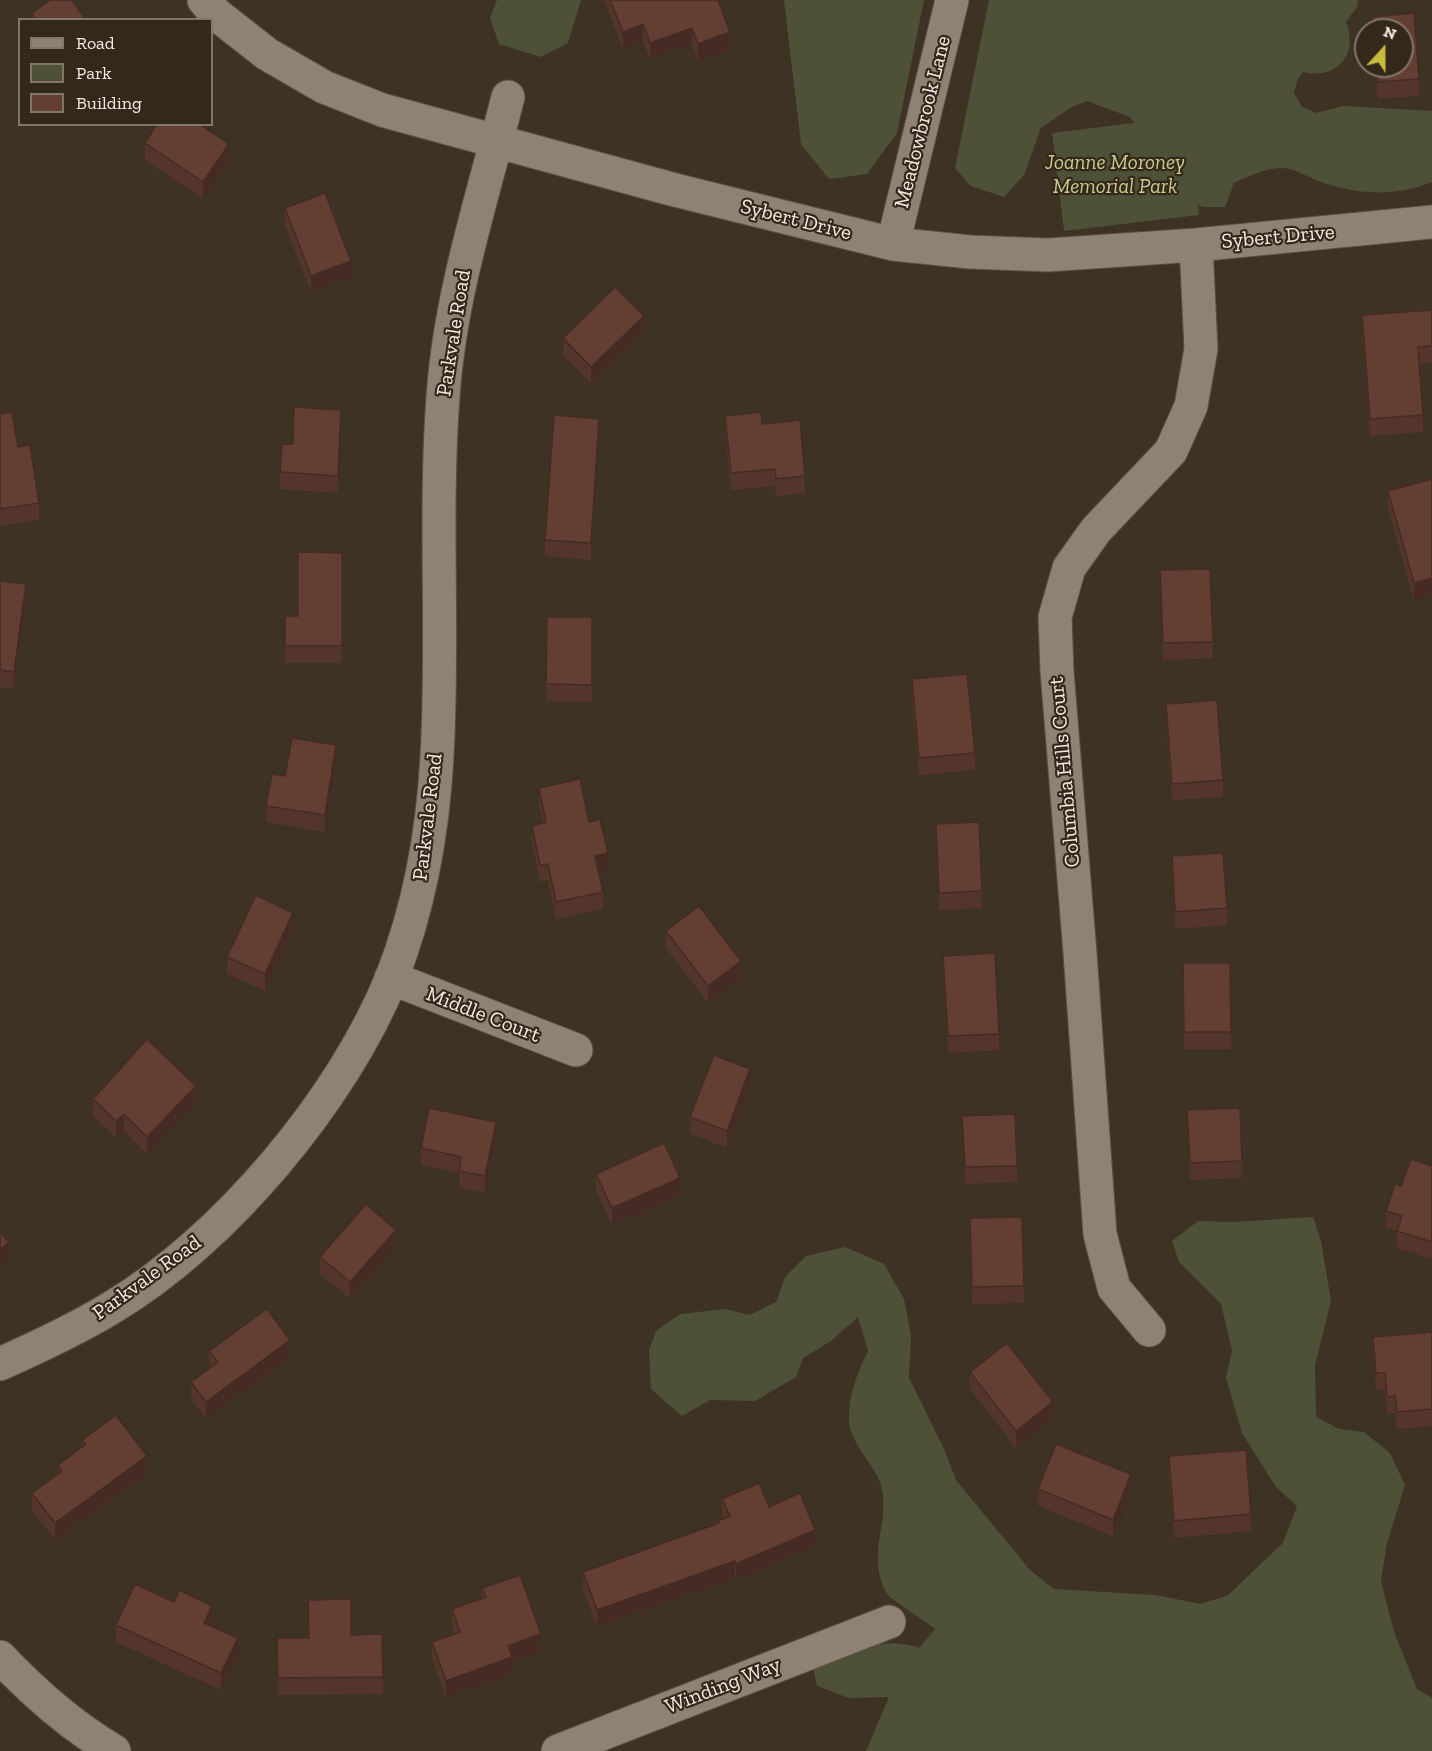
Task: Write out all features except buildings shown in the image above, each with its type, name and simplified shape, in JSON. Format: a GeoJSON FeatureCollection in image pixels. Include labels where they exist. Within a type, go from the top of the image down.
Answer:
{"type":"FeatureCollection","features":[{"type":"Feature","properties":{"kind":"street","name":"Sybert Drive"},"geometry":{"type":"LineString","coordinates":[[204,0],[216,14],[267,54],[324,87],[382,110],[496,143],[893,244],[969,252],[1048,255],[1196,245],[1432,222]]}},
{"type":"Feature","properties":{"kind":"street","name":"Meadowbrook Lane"},"geometry":{"type":"LineString","coordinates":[[893,244],[952,0]]}},
{"type":"Feature","properties":{"kind":"street","name":"Parkvale Road"},"geometry":{"type":"LineString","coordinates":[[0,1364],[54,1340],[114,1306],[185,1255],[246,1196],[299,1133],[351,1057],[392,978],[418,895],[430,825],[437,757],[438,489],[443,395],[451,324],[507,96]]}},
{"type":"Feature","properties":{"kind":"street","name":"Columbia Hills Court"},"geometry":{"type":"LineString","coordinates":[[1149,1330],[1114,1288],[1100,1234],[1079,942],[1056,671],[1055,617],[1069,568],[1096,530],[1171,451],[1191,406],[1201,348],[1196,245]]}},
{"type":"Feature","properties":{"kind":"street","name":"Middle Court"},"geometry":{"type":"LineString","coordinates":[[392,978],[576,1050]]}},
{"type":"Feature","properties":{"kind":"street","name":"Winding Way"},"geometry":{"type":"LineString","coordinates":[[558,1751],[889,1622]]}},
{"type":"Feature","properties":{"kind":"street"},"geometry":{"type":"LineString","coordinates":[[0,1657],[36,1695],[76,1728],[114,1751]]}},
{"type":"Feature","properties":{"kind":"green space"},"geometry":{"type":"Polygon","coordinates":[[[497,0],[581,0],[568,43],[541,57],[499,44],[490,18],[497,0]]]}},
{"type":"Feature","properties":{"kind":"green space"},"geometry":{"type":"Polygon","coordinates":[[[784,0],[924,0],[897,133],[867,174],[829,179],[801,144],[784,0]]]}},
{"type":"Feature","properties":{"kind":"green space","name":"Joanne Moroney Memorial Park"},"geometry":{"type":"Polygon","coordinates":[[[989,0],[1358,0],[1357,7],[1346,22],[1350,45],[1342,62],[1326,72],[1315,74],[1303,72],[1297,81],[1294,93],[1302,107],[1316,113],[1343,106],[1432,111],[1432,182],[1393,192],[1367,192],[1340,188],[1299,172],[1276,168],[1234,183],[1225,207],[1202,207],[1198,204],[1199,215],[1064,231],[1052,133],[1134,123],[1130,117],[1087,101],[1070,108],[1041,128],[1024,175],[1004,197],[971,186],[955,168],[989,0]]]}},
{"type":"Feature","properties":{"kind":"green space"},"geometry":{"type":"Polygon","coordinates":[[[1313,1217],[1321,1241],[1331,1301],[1315,1365],[1316,1417],[1339,1429],[1364,1432],[1390,1453],[1405,1485],[1387,1543],[1381,1581],[1394,1632],[1417,1689],[1432,1698],[1432,1751],[866,1751],[889,1697],[849,1698],[817,1686],[813,1666],[865,1646],[892,1643],[919,1648],[935,1629],[890,1597],[881,1579],[878,1550],[883,1496],[877,1475],[857,1444],[849,1421],[854,1385],[868,1351],[858,1317],[831,1341],[803,1358],[796,1377],[755,1401],[710,1400],[682,1416],[651,1389],[649,1350],[656,1331],[680,1314],[725,1309],[750,1315],[776,1302],[785,1277],[806,1256],[845,1247],[884,1264],[904,1299],[911,1336],[909,1378],[945,1451],[956,1480],[1030,1570],[1054,1589],[1156,1595],[1200,1604],[1227,1596],[1283,1543],[1297,1506],[1276,1487],[1242,1433],[1226,1378],[1232,1350],[1221,1304],[1179,1262],[1172,1241],[1198,1221],[1233,1222],[1313,1217]]]}}]}
